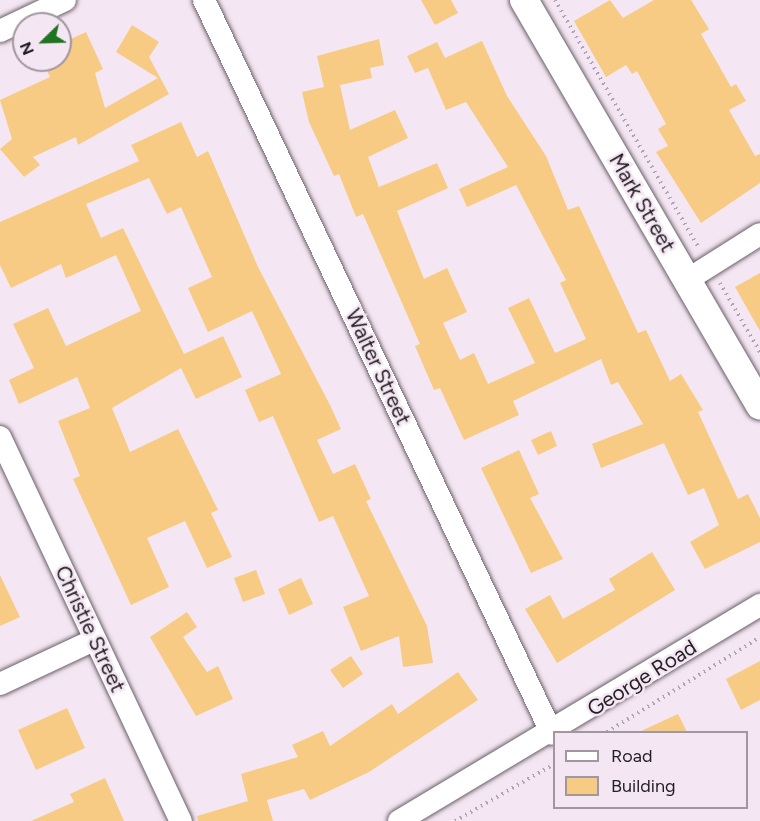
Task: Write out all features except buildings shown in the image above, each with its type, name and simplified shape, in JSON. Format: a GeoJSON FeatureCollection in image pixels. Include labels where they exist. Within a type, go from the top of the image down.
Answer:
{"type":"FeatureCollection","features":[{"type":"Feature","properties":{"kind":"street"},"geometry":{"type":"LineString","coordinates":[[0,31],[65,0]]}},
{"type":"Feature","properties":{"kind":"street","name":"Walter Street"},"geometry":{"type":"LineString","coordinates":[[204,0],[552,734]]}},
{"type":"Feature","properties":{"kind":"street","name":"Mark Street"},"geometry":{"type":"LineString","coordinates":[[524,0],[760,405]]}},
{"type":"Feature","properties":{"kind":"street"},"geometry":{"type":"LineString","coordinates":[[687,280],[760,234]]}},
{"type":"Feature","properties":{"kind":"street","name":"Christie Street"},"geometry":{"type":"LineString","coordinates":[[0,437],[94,640],[182,821]]}},
{"type":"Feature","properties":{"kind":"street","name":"George Road"},"geometry":{"type":"LineString","coordinates":[[557,731],[760,605]]}},
{"type":"Feature","properties":{"kind":"street"},"geometry":{"type":"LineString","coordinates":[[0,684],[94,640]]}},
{"type":"Feature","properties":{"kind":"street","name":"George Road"},"geometry":{"type":"LineString","coordinates":[[399,821],[552,734]]}},
{"type":"Feature","properties":{"kind":"path"},"geometry":{"type":"LineString","coordinates":[[555,0],[697,243]]}},
{"type":"Feature","properties":{"kind":"path"},"geometry":{"type":"LineString","coordinates":[[721,285],[760,352]]}},
{"type":"Feature","properties":{"kind":"path"},"geometry":{"type":"LineString","coordinates":[[609,731],[760,637]]}},
{"type":"Feature","properties":{"kind":"path"},"geometry":{"type":"LineString","coordinates":[[455,821],[553,765]]}}]}
